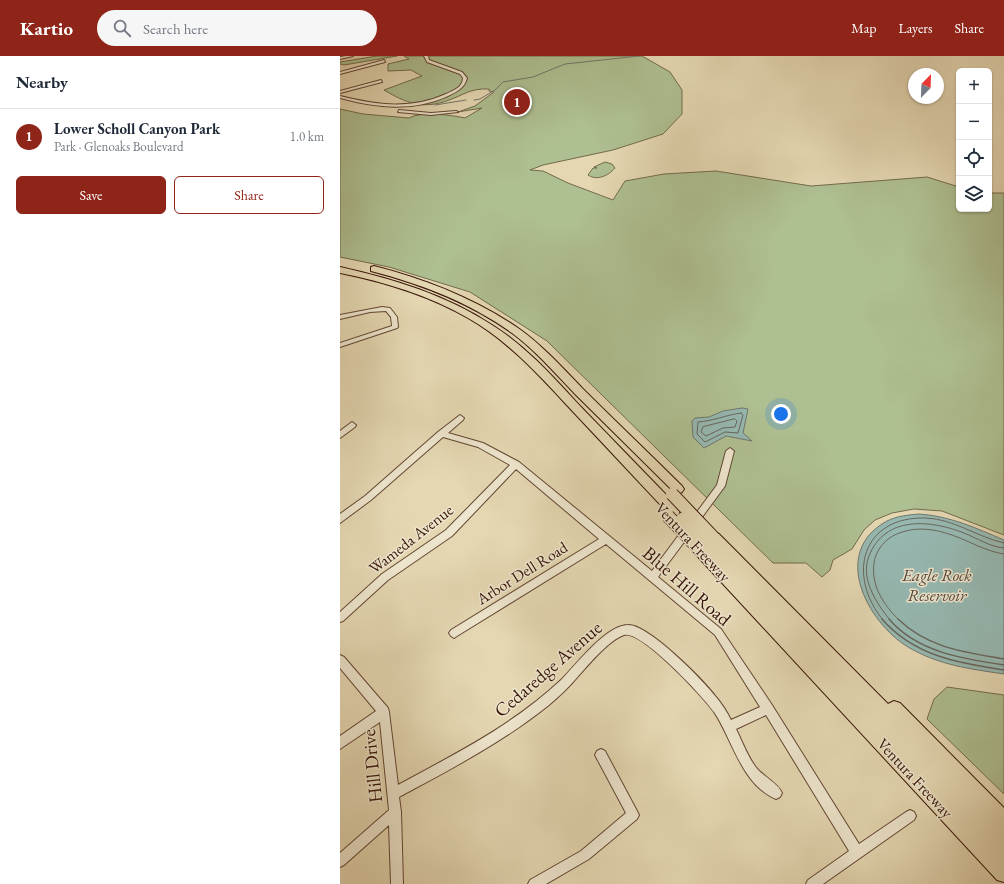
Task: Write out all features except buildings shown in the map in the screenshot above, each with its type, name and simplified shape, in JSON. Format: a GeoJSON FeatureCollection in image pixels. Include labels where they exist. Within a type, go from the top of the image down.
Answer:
{"type":"FeatureCollection","features":[{"type":"Feature","properties":{"kind":"highway"},"geometry":{"type":"LineString","coordinates":[[340,264],[394,277],[435,291],[466,306],[510,334],[538,357],[675,492],[712,543],[758,591],[811,631],[1004,834]]}},
{"type":"Feature","properties":{"kind":"highway"},"geometry":{"type":"LineString","coordinates":[[340,270],[407,287],[453,306],[490,327],[526,357],[671,513]]}},
{"type":"Feature","properties":{"kind":"highway","name":"Ventura Freeway"},"geometry":{"type":"LineString","coordinates":[[340,273],[384,283],[427,300],[481,328],[510,349],[671,513],[712,543],[758,591],[812,662],[1004,873]]}},
{"type":"Feature","properties":{"kind":"highway","name":"Ventura Freeway"},"geometry":{"type":"LineString","coordinates":[[811,631],[1004,821]]}},
{"type":"Feature","properties":{"kind":"highway"},"geometry":{"type":"LineString","coordinates":[[812,662],[1004,855]]}},
{"type":"Feature","properties":{"kind":"street"},"geometry":{"type":"LineString","coordinates":[[340,58],[351,56]]}},
{"type":"Feature","properties":{"kind":"street"},"geometry":{"type":"LineString","coordinates":[[340,97],[360,102],[398,107],[430,103],[457,91],[464,84],[465,78],[461,73],[428,62],[426,56]]}},
{"type":"Feature","properties":{"kind":"street"},"geometry":{"type":"LineString","coordinates":[[340,73],[384,61]]}},
{"type":"Feature","properties":{"kind":"street"},"geometry":{"type":"LineString","coordinates":[[340,92],[381,81]]}},
{"type":"Feature","properties":{"kind":"street"},"geometry":{"type":"LineString","coordinates":[[398,107],[397,110],[399,111],[431,114],[456,112]]}},
{"type":"Feature","properties":{"kind":"street"},"geometry":{"type":"LineString","coordinates":[[340,317],[350,316],[378,308],[388,309],[394,317],[395,326],[340,345]]}},
{"type":"Feature","properties":{"kind":"street"},"geometry":{"type":"LineString","coordinates":[[340,519],[368,498],[460,418]]}},
{"type":"Feature","properties":{"kind":"street"},"geometry":{"type":"LineString","coordinates":[[340,435],[352,425]]}},
{"type":"Feature","properties":{"kind":"street","name":"Blue Hill Road"},"geometry":{"type":"LineString","coordinates":[[441,434],[480,445],[516,464],[718,632],[768,709],[857,853]]}},
{"type":"Feature","properties":{"kind":"street"},"geometry":{"type":"LineString","coordinates":[[653,577],[721,486],[730,450]]}},
{"type":"Feature","properties":{"kind":"street","name":"Wameda Avenue"},"geometry":{"type":"LineString","coordinates":[[340,618],[385,577],[449,533],[516,464]]}},
{"type":"Feature","properties":{"kind":"street","name":"Arbor Dell Road"},"geometry":{"type":"LineString","coordinates":[[454,633],[606,539]]}},
{"type":"Feature","properties":{"kind":"street","name":"Cedaredge Avenue"},"geometry":{"type":"LineString","coordinates":[[393,794],[498,736],[520,721],[565,684],[598,648],[620,631],[628,629],[644,634],[708,696],[729,726],[751,770],[763,783],[776,793]]}},
{"type":"Feature","properties":{"kind":"street","name":"Hill Drive"},"geometry":{"type":"LineString","coordinates":[[340,660],[384,712],[395,812],[397,884]]}},
{"type":"Feature","properties":{"kind":"street"},"geometry":{"type":"LineString","coordinates":[[729,726],[768,709]]}},
{"type":"Feature","properties":{"kind":"street"},"geometry":{"type":"LineString","coordinates":[[340,743],[384,712]]}},
{"type":"Feature","properties":{"kind":"street"},"geometry":{"type":"LineString","coordinates":[[534,884],[585,855],[633,815],[601,754]]}},
{"type":"Feature","properties":{"kind":"street"},"geometry":{"type":"LineString","coordinates":[[340,861],[395,812]]}},
{"type":"Feature","properties":{"kind":"street"},"geometry":{"type":"LineString","coordinates":[[812,884],[910,816]]}},
{"type":"Feature","properties":{"kind":"green space"},"geometry":{"type":"Polygon","coordinates":[[[377,56],[397,56],[344,65],[340,64],[340,62],[377,56]]]}},
{"type":"Feature","properties":{"kind":"green space"},"geometry":{"type":"Polygon","coordinates":[[[404,56],[642,56],[670,72],[682,90],[682,114],[663,134],[613,150],[543,165],[530,170],[543,171],[568,183],[613,200],[625,181],[664,174],[716,171],[811,186],[927,177],[956,186],[956,212],[992,212],[992,193],[1004,193],[1004,535],[942,511],[914,509],[892,513],[875,520],[864,530],[852,549],[833,560],[830,570],[822,577],[806,563],[773,563],[547,341],[470,292],[389,267],[340,257],[340,109],[363,114],[409,118],[428,114],[465,118],[482,108],[458,112],[475,106],[494,92],[489,91],[489,89],[482,89],[468,92],[440,103],[423,105],[407,102],[384,90],[422,76],[411,70],[388,71],[388,64],[409,59],[404,56]]]}},
{"type":"Feature","properties":{"kind":"green space"},"geometry":{"type":"Polygon","coordinates":[[[605,162],[612,164],[615,168],[599,178],[588,175],[593,168],[597,168],[594,167],[605,162]]]}},
{"type":"Feature","properties":{"kind":"green space"},"geometry":{"type":"Polygon","coordinates":[[[947,687],[1004,695],[1004,794],[927,719],[934,699],[947,687]]]}},
{"type":"Feature","properties":{"kind":"water"},"geometry":{"type":"Polygon","coordinates":[[[742,408],[748,409],[743,433],[752,441],[726,436],[704,448],[693,437],[692,421],[695,418],[709,417],[723,411],[742,408]]]}},
{"type":"Feature","properties":{"kind":"water","name":"Eagle Rock Reservoir"},"geometry":{"type":"Polygon","coordinates":[[[919,514],[952,520],[1004,540],[1004,674],[954,665],[919,653],[893,636],[879,621],[868,604],[861,586],[858,568],[860,550],[870,534],[887,521],[907,515],[919,514]]]}},
{"type":"Feature","properties":{"kind":"waterway"},"geometry":{"type":"LineString","coordinates":[[474,100],[480,99],[495,90],[503,82],[533,77],[565,64],[639,56]]}},
{"type":"Feature","properties":{"kind":"waterway"},"geometry":{"type":"LineString","coordinates":[[435,105],[466,100]]}},
{"type":"Feature","properties":{"kind":"place","name":"Lower Scholl Canyon Park"},"geometry":{"type":"Point","coordinates":[517,102]}}]}
